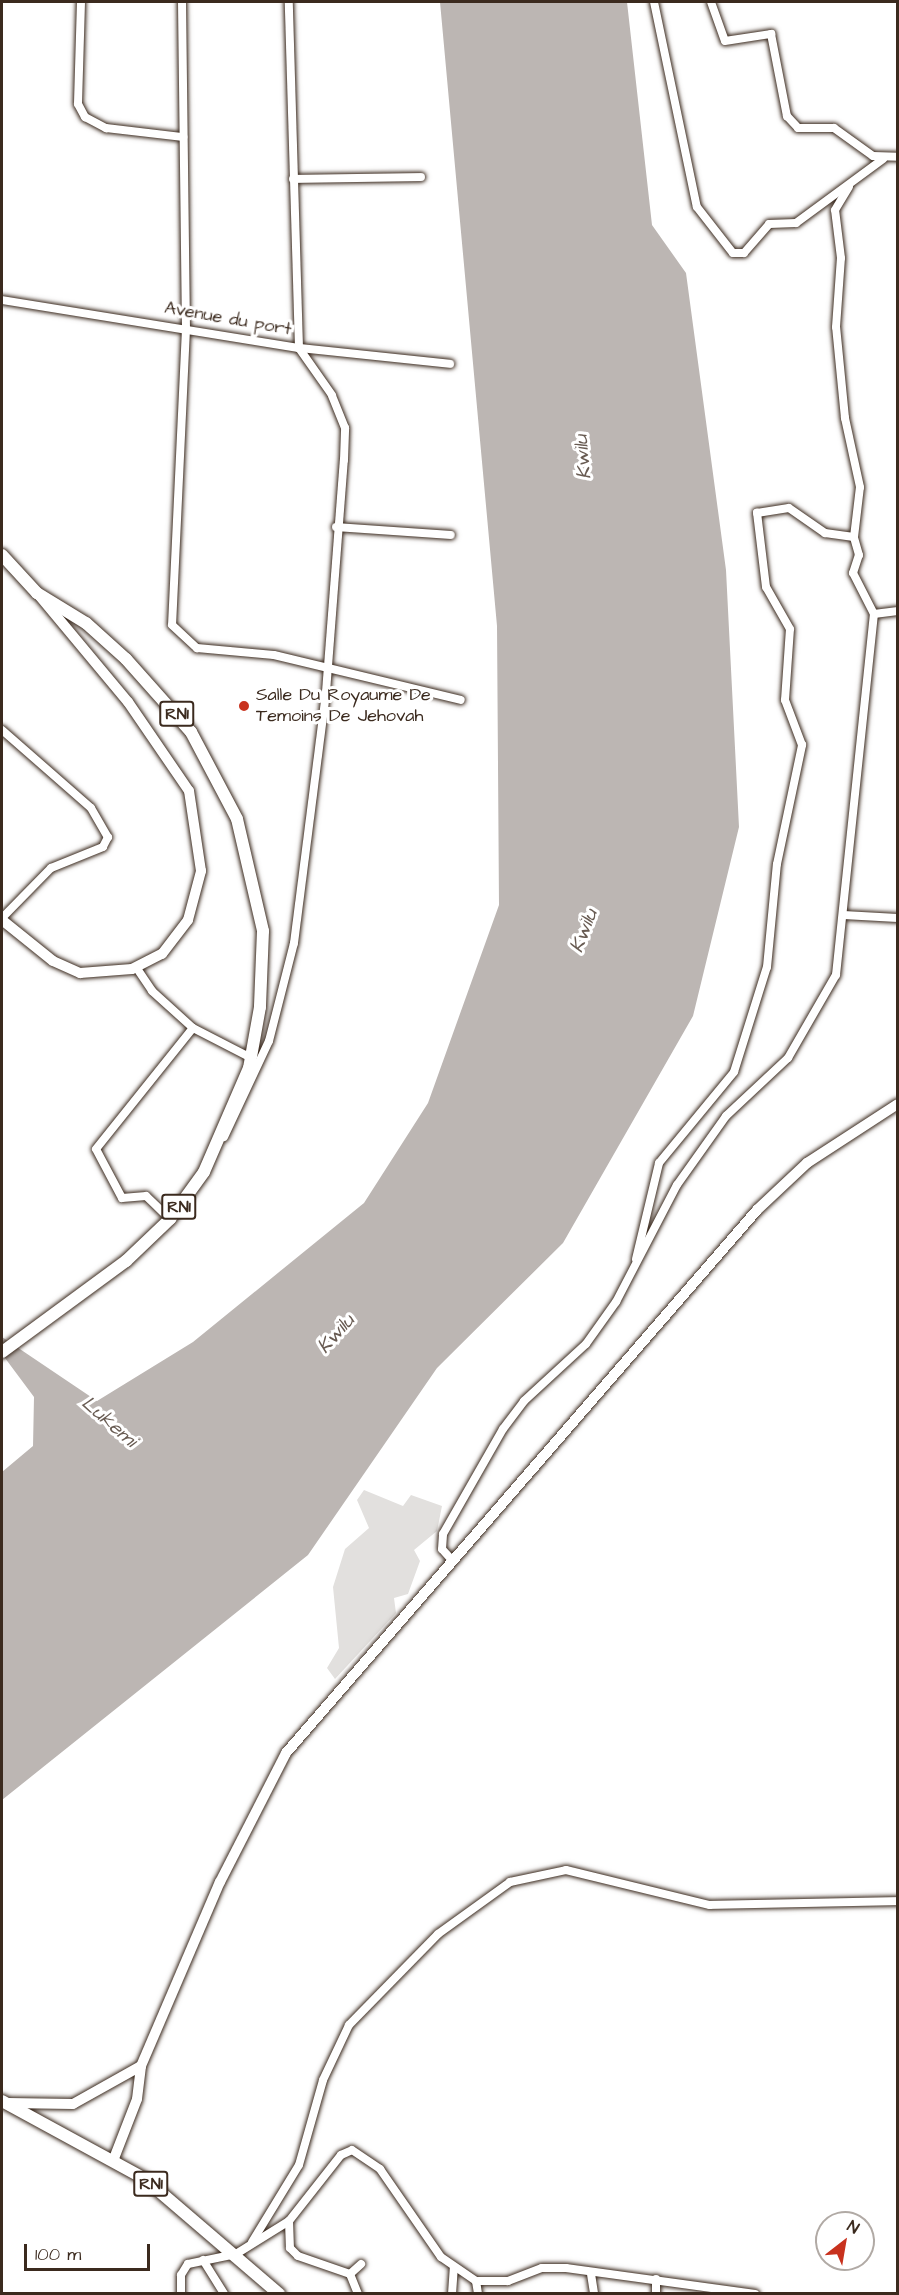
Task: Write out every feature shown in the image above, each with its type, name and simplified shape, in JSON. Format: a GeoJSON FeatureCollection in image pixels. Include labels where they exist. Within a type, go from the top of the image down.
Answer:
{"type":"FeatureCollection","features":[{"type":"Feature","properties":{"kind":"highway","name":"RN1"},"geometry":{"type":"LineString","coordinates":[[2,555],[37,593],[86,623],[158,690],[222,784],[249,858],[263,931],[260,1007],[250,1058],[218,1147],[170,1219],[55,1315],[2,1352]]}},
{"type":"Feature","properties":{"kind":"highway","name":"RN1"},"geometry":{"type":"LineString","coordinates":[[3,2102],[113,2161],[192,2214],[279,2294]]}},
{"type":"Feature","properties":{"kind":"main road"},"geometry":{"type":"LineString","coordinates":[[2,919],[53,961],[80,973],[136,967],[162,954],[188,920],[201,871],[189,790],[128,702],[37,593]]}},
{"type":"Feature","properties":{"kind":"main road"},"geometry":{"type":"LineString","coordinates":[[113,2161],[137,2099],[141,2066],[220,1882],[286,1753],[451,1559],[786,1181],[847,1133],[897,1104]]}},
{"type":"Feature","properties":{"kind":"main road"},"geometry":{"type":"LineString","coordinates":[[3,2102],[74,2104],[102,2093],[141,2066]]}},
{"type":"Feature","properties":{"kind":"street"},"geometry":{"type":"LineString","coordinates":[[81,2],[78,104],[85,117],[106,128],[183,137]]}},
{"type":"Feature","properties":{"kind":"street"},"geometry":{"type":"LineString","coordinates":[[182,2],[186,329],[172,625],[197,648],[324,667],[461,700]]}},
{"type":"Feature","properties":{"kind":"street"},"geometry":{"type":"LineString","coordinates":[[218,1147],[256,1078],[286,987],[306,863],[324,667],[340,539],[336,527],[345,428],[332,395],[299,348],[289,2]]}},
{"type":"Feature","properties":{"kind":"street"},"geometry":{"type":"LineString","coordinates":[[654,2],[697,207],[733,253],[740,257],[769,224],[796,223],[849,187],[883,159],[897,157]]}},
{"type":"Feature","properties":{"kind":"street"},"geometry":{"type":"LineString","coordinates":[[711,2],[725,41],[771,34],[787,116],[798,128],[834,128],[883,159]]}},
{"type":"Feature","properties":{"kind":"street"},"geometry":{"type":"LineString","coordinates":[[293,180],[421,177]]}},
{"type":"Feature","properties":{"kind":"street"},"geometry":{"type":"LineString","coordinates":[[451,1559],[442,1549],[443,1534],[503,1429],[524,1401],[586,1344],[637,1262],[665,1205],[712,1134],[788,1058],[827,996],[836,975],[874,614],[854,578],[859,555],[854,537],[860,487],[845,418],[835,308],[841,258],[835,210],[849,187]]}},
{"type":"Feature","properties":{"kind":"street","name":"Avenue du port"},"geometry":{"type":"LineString","coordinates":[[2,300],[299,348],[450,364]]}},
{"type":"Feature","properties":{"kind":"street"},"geometry":{"type":"LineString","coordinates":[[637,1262],[655,1172],[734,1072],[768,956],[777,864],[802,744],[785,700],[790,629],[766,587],[757,513],[789,508],[825,533],[854,537]]}},
{"type":"Feature","properties":{"kind":"street"},"geometry":{"type":"LineString","coordinates":[[336,527],[450,535]]}},
{"type":"Feature","properties":{"kind":"street"},"geometry":{"type":"LineString","coordinates":[[874,614],[897,611]]}},
{"type":"Feature","properties":{"kind":"street"},"geometry":{"type":"LineString","coordinates":[[2,730],[91,808],[108,837],[103,847],[51,868],[2,919]]}},
{"type":"Feature","properties":{"kind":"street"},"geometry":{"type":"LineString","coordinates":[[843,915],[897,918]]}},
{"type":"Feature","properties":{"kind":"street"},"geometry":{"type":"LineString","coordinates":[[136,967],[152,991],[193,1028],[250,1058]]}},
{"type":"Feature","properties":{"kind":"street"},"geometry":{"type":"LineString","coordinates":[[170,1219],[146,1196],[122,1198],[96,1149],[193,1028]]}},
{"type":"Feature","properties":{"kind":"street"},"geometry":{"type":"LineString","coordinates":[[252,2242],[299,2165],[323,2080],[350,2025],[400,1969],[503,1886],[566,1870],[710,1905],[897,1901]]}},
{"type":"Feature","properties":{"kind":"street"},"geometry":{"type":"LineString","coordinates":[[181,2294],[183,2270],[203,2260],[236,2254],[289,2221],[341,2155],[360,2152],[380,2169],[430,2245],[454,2268],[476,2281],[508,2281],[542,2268],[656,2279],[706,2289],[755,2294]]}},
{"type":"Feature","properties":{"kind":"street"},"geometry":{"type":"LineString","coordinates":[[289,2221],[292,2251],[350,2274],[358,2294]]}},
{"type":"Feature","properties":{"kind":"street"},"geometry":{"type":"LineString","coordinates":[[203,2260],[224,2294]]}},
{"type":"Feature","properties":{"kind":"street"},"geometry":{"type":"LineString","coordinates":[[350,2274],[361,2264]]}},
{"type":"Feature","properties":{"kind":"street"},"geometry":{"type":"LineString","coordinates":[[452,2294],[454,2268]]}},
{"type":"Feature","properties":{"kind":"street"},"geometry":{"type":"LineString","coordinates":[[591,2274],[594,2294]]}},
{"type":"Feature","properties":{"kind":"street"},"geometry":{"type":"LineString","coordinates":[[656,2279],[656,2294]]}},
{"type":"Feature","properties":{"kind":"street"},"geometry":{"type":"LineString","coordinates":[[476,2281],[478,2294]]}},
{"type":"Feature","properties":{"kind":"shaded area"},"geometry":{"type":"Polygon","coordinates":[[[364,1490],[403,1506],[411,1495],[442,1506],[437,1531],[414,1550],[420,1561],[408,1594],[394,1598],[396,1613],[335,1679],[327,1668],[339,1648],[333,1587],[345,1549],[369,1528],[357,1500],[364,1490]]]}},
{"type":"Feature","properties":{"kind":"water"},"geometry":{"type":"Polygon","coordinates":[[[440,2],[627,2],[652,225],[686,273],[726,570],[739,827],[693,1016],[563,1243],[437,1368],[308,1555],[2,1800],[2,1472],[33,1446],[34,1397],[2,1354],[2,1337],[97,1401],[193,1342],[364,1203],[428,1103],[499,905],[497,626],[440,2]]]}},
{"type":"Feature","properties":{"kind":"place","name":"Salle Du Royaume De Temoins De Jehovah"},"geometry":{"type":"Point","coordinates":[244,706]}},
{"type":"Feature","properties":{"kind":"water label","name":"Kwilu"},"geometry":{"type":"Point","coordinates":[583,457]}},
{"type":"Feature","properties":{"kind":"water label","name":"Kwilu"},"geometry":{"type":"Point","coordinates":[584,931]}},
{"type":"Feature","properties":{"kind":"water label","name":"Kwilu"},"geometry":{"type":"Point","coordinates":[336,1334]}},
{"type":"Feature","properties":{"kind":"water label","name":"Lukemi"},"geometry":{"type":"Point","coordinates":[109,1422]}}]}
